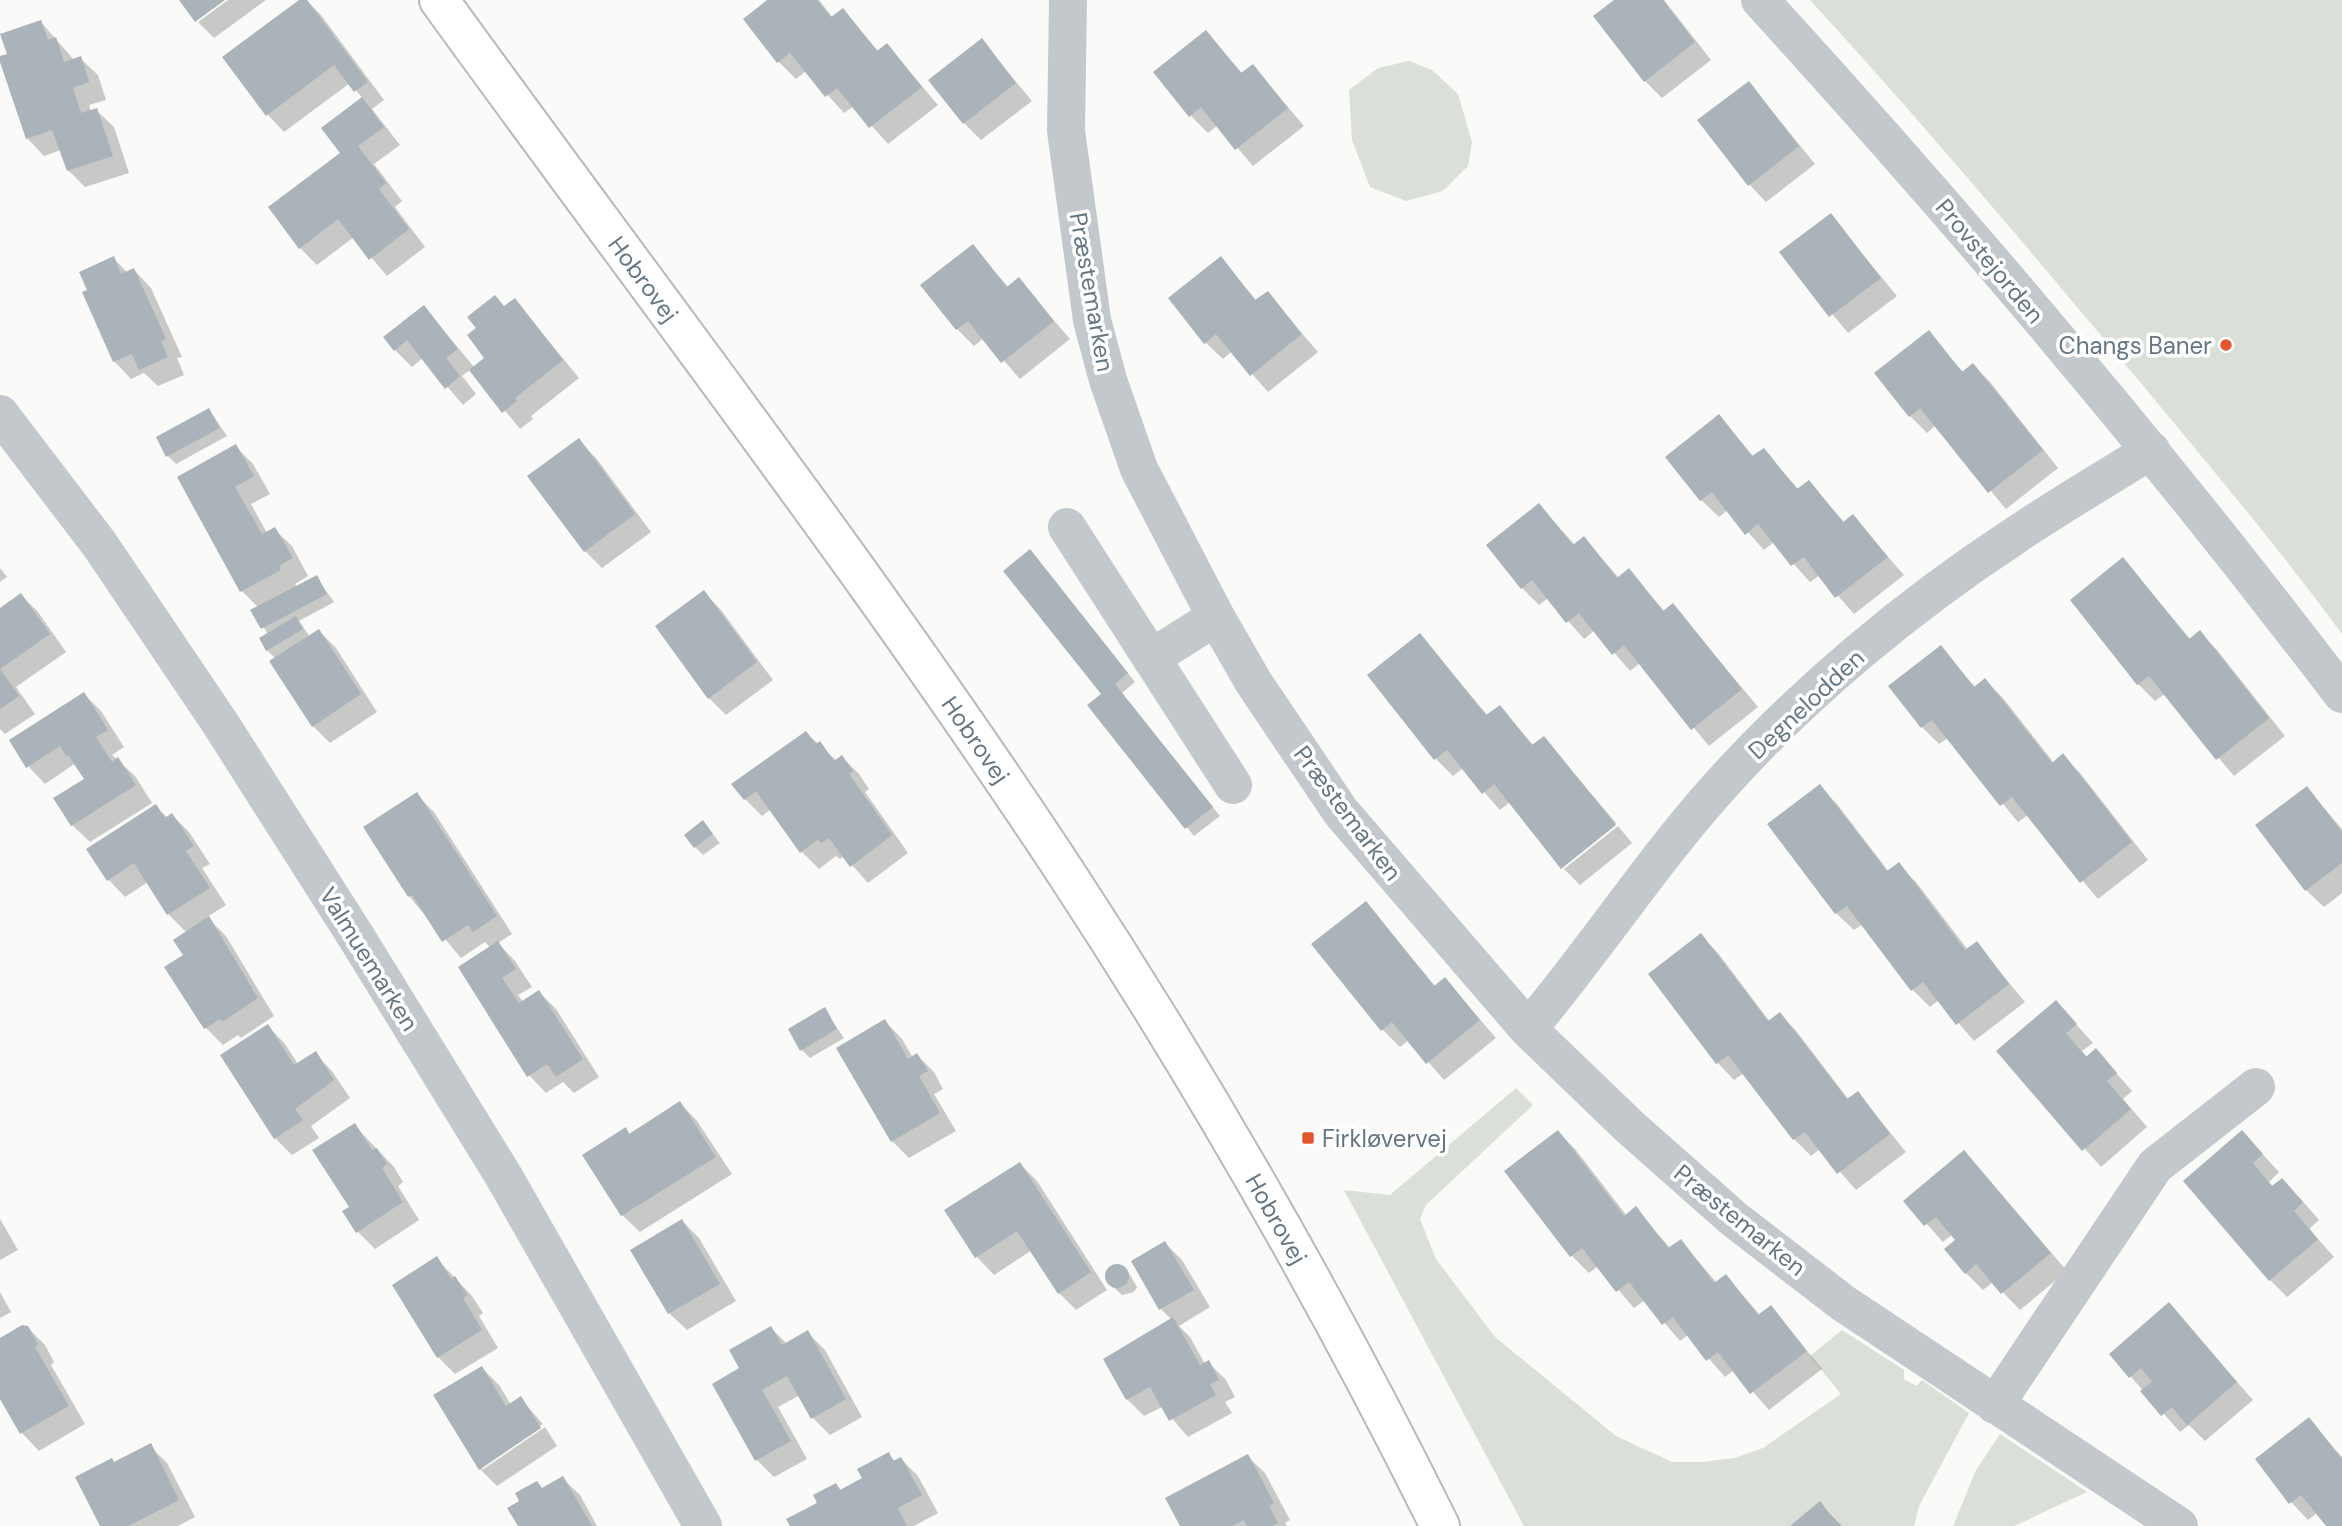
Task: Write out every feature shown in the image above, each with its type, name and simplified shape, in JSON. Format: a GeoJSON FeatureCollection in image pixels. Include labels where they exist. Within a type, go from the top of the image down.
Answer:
{"type":"FeatureCollection","features":[{"type":"Feature","properties":{"kind":"main road","name":"Hobrovej"},"geometry":{"type":"LineString","coordinates":[[439,0],[949,702],[1065,871],[1249,1170],[1399,1444],[1440,1526]]}},
{"type":"Feature","properties":{"kind":"street","name":"Præstemarken"},"geometry":{"type":"LineString","coordinates":[[1068,0],[1066,131],[1093,320],[1108,380],[1139,469],[1216,617],[1254,683],[1340,812],[1528,1029],[1630,1128],[1734,1219],[1843,1303],[2179,1526]]}},
{"type":"Feature","properties":{"kind":"street","name":"Provstejorden"},"geometry":{"type":"LineString","coordinates":[[1760,0],[1882,133],[2151,450],[2342,694]]}},
{"type":"Feature","properties":{"kind":"street","name":"Valmuemarken"},"geometry":{"type":"LineString","coordinates":[[0,414],[100,545],[220,723],[355,934],[503,1175],[703,1526]]}},
{"type":"Feature","properties":{"kind":"street","name":"Degnelodden"},"geometry":{"type":"LineString","coordinates":[[1528,1029],[1719,787],[1801,706],[1858,654],[1940,588],[2016,535],[2151,450]]}},
{"type":"Feature","properties":{"kind":"street"},"geometry":{"type":"LineString","coordinates":[[1067,527],[1233,785]]}},
{"type":"Feature","properties":{"kind":"street"},"geometry":{"type":"LineString","coordinates":[[1151,658],[1216,617]]}},
{"type":"Feature","properties":{"kind":"street"},"geometry":{"type":"LineString","coordinates":[[1995,1405],[2155,1167],[2256,1087]]}},
{"type":"Feature","properties":{"kind":"shaded area","name":"Changs Baner"},"geometry":{"type":"Polygon","coordinates":[[[1810,0],[2342,0],[2342,634],[2257,524],[2072,301],[1810,0]]]}},
{"type":"Feature","properties":{"kind":"shaded area"},"geometry":{"type":"Polygon","coordinates":[[[1409,61],[1432,70],[1458,94],[1472,142],[1468,166],[1443,191],[1406,201],[1370,187],[1352,140],[1349,90],[1378,68],[1409,61]]]}},
{"type":"Feature","properties":{"kind":"shaded area"},"geometry":{"type":"Polygon","coordinates":[[[1516,1088],[1533,1105],[1426,1205],[1420,1219],[1436,1259],[1495,1337],[1616,1436],[1672,1462],[1701,1462],[1735,1458],[1763,1448],[1841,1394],[1810,1356],[1842,1330],[1904,1370],[1904,1379],[1916,1386],[1922,1380],[1969,1413],[1919,1506],[1914,1526],[1524,1526],[1344,1190],[1390,1195],[1516,1088]]]}},
{"type":"Feature","properties":{"kind":"shaded area"},"geometry":{"type":"Polygon","coordinates":[[[2000,1434],[2087,1492],[2014,1526],[1953,1526],[1976,1470],[2000,1434]]]}},
{"type":"Feature","properties":{"kind":"building"},"geometry":{"type":"Polygon","coordinates":[[[179,0],[225,0],[195,22],[179,0]]]}},
{"type":"Feature","properties":{"kind":"building"},"geometry":{"type":"Polygon","coordinates":[[[299,0],[307,0],[368,82],[354,92],[334,65],[266,116],[222,57],[299,0]]]}},
{"type":"Feature","properties":{"kind":"building"},"geometry":{"type":"Polygon","coordinates":[[[767,0],[817,0],[831,17],[843,8],[877,51],[887,43],[922,87],[869,128],[837,88],[825,97],[790,53],[777,63],[743,19],[767,0]]]}},
{"type":"Feature","properties":{"kind":"building"},"geometry":{"type":"Polygon","coordinates":[[[1614,0],[1663,0],[1695,42],[1644,82],[1593,16],[1614,0]]]}},
{"type":"Feature","properties":{"kind":"building"},"geometry":{"type":"Polygon","coordinates":[[[41,20],[48,40],[56,37],[64,62],[81,56],[89,82],[73,88],[81,113],[97,108],[113,156],[67,171],[52,130],[26,139],[0,62],[0,56],[7,54],[0,34],[41,20]]]}},
{"type":"Feature","properties":{"kind":"building"},"geometry":{"type":"Polygon","coordinates":[[[1206,30],[1241,73],[1253,64],[1288,108],[1235,150],[1201,107],[1189,117],[1153,72],[1206,30]]]}},
{"type":"Feature","properties":{"kind":"building"},"geometry":{"type":"Polygon","coordinates":[[[982,38],[1016,83],[963,124],[928,80],[982,38]]]}},
{"type":"Feature","properties":{"kind":"building"},"geometry":{"type":"Polygon","coordinates":[[[1749,81],[1799,146],[1748,186],[1697,120],[1749,81]]]}},
{"type":"Feature","properties":{"kind":"building"},"geometry":{"type":"Polygon","coordinates":[[[362,97],[384,127],[358,146],[386,183],[379,189],[409,229],[369,260],[338,219],[299,249],[268,207],[340,153],[321,128],[362,97]]]}},
{"type":"Feature","properties":{"kind":"building"},"geometry":{"type":"Polygon","coordinates":[[[1831,213],[1881,278],[1829,317],[1779,252],[1831,213]]]}},
{"type":"Feature","properties":{"kind":"building"},"geometry":{"type":"Polygon","coordinates":[[[973,244],[1007,287],[1019,277],[1054,321],[1001,363],[968,321],[956,330],[920,285],[973,244]]]}},
{"type":"Feature","properties":{"kind":"building"},"geometry":{"type":"Polygon","coordinates":[[[114,256],[121,274],[134,268],[166,339],[161,341],[168,357],[139,370],[132,354],[113,362],[82,292],[87,290],[79,272],[114,256]]]}},
{"type":"Feature","properties":{"kind":"building"},"geometry":{"type":"Polygon","coordinates":[[[1221,256],[1255,300],[1268,291],[1302,334],[1250,376],[1216,334],[1204,344],[1168,298],[1221,256]]]}},
{"type":"Feature","properties":{"kind":"building"},"geometry":{"type":"Polygon","coordinates":[[[495,295],[504,306],[515,298],[563,360],[515,398],[517,401],[502,413],[469,370],[484,358],[467,335],[476,328],[467,317],[495,295]]]}},
{"type":"Feature","properties":{"kind":"building"},"geometry":{"type":"Polygon","coordinates":[[[424,305],[458,349],[446,358],[460,376],[445,389],[407,340],[394,351],[383,337],[424,305]]]}},
{"type":"Feature","properties":{"kind":"building"},"geometry":{"type":"Polygon","coordinates":[[[1929,330],[1962,372],[1973,363],[2043,450],[1988,493],[1920,408],[1909,417],[1874,373],[1929,330]]]}},
{"type":"Feature","properties":{"kind":"building"},"geometry":{"type":"Polygon","coordinates":[[[209,408],[220,428],[166,457],[156,437],[209,408]]]}},
{"type":"Feature","properties":{"kind":"building"},"geometry":{"type":"Polygon","coordinates":[[[1719,414],[1752,456],[1764,448],[1797,489],[1809,480],[1843,522],[1853,514],[1888,557],[1835,598],[1804,557],[1791,566],[1758,524],[1745,535],[1712,492],[1700,501],[1665,457],[1719,414]]]}},
{"type":"Feature","properties":{"kind":"building"},"geometry":{"type":"Polygon","coordinates":[[[579,438],[635,514],[584,552],[527,476],[579,438]]]}},
{"type":"Feature","properties":{"kind":"building"},"geometry":{"type":"Polygon","coordinates":[[[236,444],[254,476],[235,487],[262,534],[275,527],[293,558],[279,566],[281,570],[240,592],[177,477],[236,444]]]}},
{"type":"Feature","properties":{"kind":"building"},"geometry":{"type":"Polygon","coordinates":[[[1539,503],[1573,545],[1584,536],[1617,578],[1629,568],[1663,611],[1673,603],[1742,689],[1691,730],[1624,645],[1612,655],[1579,613],[1566,623],[1532,580],[1521,589],[1486,545],[1539,503]]]}},
{"type":"Feature","properties":{"kind":"building"},"geometry":{"type":"Polygon","coordinates":[[[1030,549],[1128,673],[1115,684],[1213,807],[1185,829],[1087,705],[1101,694],[1003,571],[1030,549]]]}},
{"type":"Feature","properties":{"kind":"building"},"geometry":{"type":"Polygon","coordinates":[[[2123,557],[2189,639],[2200,630],[2269,718],[2216,760],[2149,676],[2137,685],[2070,600],[2123,557]]]}},
{"type":"Feature","properties":{"kind":"building"},"geometry":{"type":"Polygon","coordinates":[[[317,575],[327,594],[261,629],[250,610],[317,575]]]}},
{"type":"Feature","properties":{"kind":"building"},"geometry":{"type":"Polygon","coordinates":[[[704,590],[757,662],[708,699],[655,626],[704,590]]]}},
{"type":"Feature","properties":{"kind":"building"},"geometry":{"type":"Polygon","coordinates":[[[21,593],[50,634],[0,669],[0,608],[21,593]]]}},
{"type":"Feature","properties":{"kind":"building"},"geometry":{"type":"Polygon","coordinates":[[[296,616],[303,629],[266,651],[259,638],[296,616]]]}},
{"type":"Feature","properties":{"kind":"building"},"geometry":{"type":"Polygon","coordinates":[[[319,629],[361,694],[312,727],[269,661],[319,629]]]}},
{"type":"Feature","properties":{"kind":"building"},"geometry":{"type":"Polygon","coordinates":[[[1420,633],[1486,715],[1500,705],[1532,745],[1544,736],[1616,825],[1561,869],[1494,784],[1482,794],[1447,750],[1434,760],[1367,675],[1420,633]]]}},
{"type":"Feature","properties":{"kind":"building"},"geometry":{"type":"Polygon","coordinates":[[[1941,645],[1974,687],[1985,678],[2052,763],[2063,753],[2132,842],[2080,883],[2012,797],[2000,806],[1932,720],[1921,728],[1888,686],[1941,645]]]}},
{"type":"Feature","properties":{"kind":"building"},"geometry":{"type":"Polygon","coordinates":[[[0,669],[19,696],[0,709],[0,669]]]}},
{"type":"Feature","properties":{"kind":"building"},"geometry":{"type":"Polygon","coordinates":[[[84,692],[108,730],[96,737],[112,762],[118,757],[136,785],[71,826],[53,798],[84,779],[68,755],[66,756],[60,746],[26,768],[9,740],[84,692]]]}},
{"type":"Feature","properties":{"kind":"building"},"geometry":{"type":"Polygon","coordinates":[[[806,731],[816,744],[820,741],[834,761],[842,755],[853,771],[849,774],[892,835],[850,867],[829,838],[821,843],[818,839],[800,853],[756,791],[744,800],[731,784],[806,731]]]}},
{"type":"Feature","properties":{"kind":"building"},"geometry":{"type":"Polygon","coordinates":[[[1820,784],[1887,871],[1899,862],[1965,950],[1977,941],[2009,984],[1956,1025],[1923,982],[1911,991],[1847,906],[1835,914],[1767,824],[1820,784]]]}},
{"type":"Feature","properties":{"kind":"building"},"geometry":{"type":"Polygon","coordinates":[[[2307,786],[2342,832],[2342,863],[2305,891],[2255,825],[2307,786]]]}},
{"type":"Feature","properties":{"kind":"building"},"geometry":{"type":"Polygon","coordinates":[[[417,792],[497,916],[473,932],[468,925],[442,942],[412,895],[408,897],[363,827],[417,792]]]}},
{"type":"Feature","properties":{"kind":"building"},"geometry":{"type":"Polygon","coordinates":[[[156,804],[165,818],[172,813],[194,846],[186,851],[210,888],[167,915],[134,863],[107,881],[86,849],[156,804]]]}},
{"type":"Feature","properties":{"kind":"building"},"geometry":{"type":"Polygon","coordinates":[[[703,820],[713,834],[694,848],[684,835],[703,820]]]}},
{"type":"Feature","properties":{"kind":"building"},"geometry":{"type":"Polygon","coordinates":[[[1366,901],[1434,986],[1445,977],[1480,1020],[1426,1064],[1392,1022],[1381,1031],[1311,944],[1366,901]]]}},
{"type":"Feature","properties":{"kind":"building"},"geometry":{"type":"Polygon","coordinates":[[[209,916],[258,998],[222,1022],[220,1019],[204,1029],[164,967],[183,955],[173,940],[209,916]]]}},
{"type":"Feature","properties":{"kind":"building"},"geometry":{"type":"Polygon","coordinates":[[[1701,933],[1768,1021],[1780,1012],[1847,1099],[1858,1091],[1890,1134],[1837,1174],[1805,1132],[1793,1140],[1728,1055],[1716,1064],[1648,974],[1701,933]]]}},
{"type":"Feature","properties":{"kind":"building"},"geometry":{"type":"Polygon","coordinates":[[[498,941],[516,969],[502,978],[519,1003],[539,990],[583,1059],[556,1077],[547,1064],[527,1077],[458,967],[498,941]]]}},
{"type":"Feature","properties":{"kind":"building"},"geometry":{"type":"Polygon","coordinates":[[[2056,1000],[2077,1024],[2066,1033],[2086,1057],[2096,1048],[2117,1073],[2107,1081],[2131,1109],[2082,1151],[1996,1051],[2056,1000]]]}},
{"type":"Feature","properties":{"kind":"building"},"geometry":{"type":"Polygon","coordinates":[[[825,1007],[837,1029],[800,1051],[788,1029],[825,1007]]]}},
{"type":"Feature","properties":{"kind":"building"},"geometry":{"type":"Polygon","coordinates":[[[885,1019],[908,1059],[917,1053],[928,1071],[919,1076],[940,1113],[891,1142],[836,1048],[885,1019]]]}},
{"type":"Feature","properties":{"kind":"building"},"geometry":{"type":"Polygon","coordinates":[[[268,1024],[294,1065],[316,1051],[334,1080],[295,1109],[303,1120],[274,1139],[220,1055],[268,1024]]]}},
{"type":"Feature","properties":{"kind":"building"},"geometry":{"type":"Polygon","coordinates":[[[680,1101],[716,1157],[621,1216],[582,1155],[626,1127],[629,1134],[680,1101]]]}},
{"type":"Feature","properties":{"kind":"building"},"geometry":{"type":"Polygon","coordinates":[[[355,1123],[372,1150],[377,1148],[387,1164],[382,1168],[403,1202],[356,1233],[342,1211],[349,1207],[312,1150],[355,1123]]]}},
{"type":"Feature","properties":{"kind":"building"},"geometry":{"type":"Polygon","coordinates":[[[1558,1130],[1624,1216],[1636,1206],[1668,1248],[1681,1239],[1714,1283],[1726,1274],[1758,1315],[1771,1305],[1807,1351],[1750,1394],[1718,1352],[1706,1361],[1673,1317],[1662,1325],[1629,1282],[1616,1292],[1582,1248],[1570,1257],[1504,1171],[1558,1130]]]}},
{"type":"Feature","properties":{"kind":"building"},"geometry":{"type":"Polygon","coordinates":[[[2242,1130],[2263,1154],[2253,1163],[2272,1186],[2282,1178],[2303,1202],[2294,1211],[2318,1239],[2269,1281],[2183,1181],[2242,1130]]]}},
{"type":"Feature","properties":{"kind":"building"},"geometry":{"type":"Polygon","coordinates":[[[1964,1150],[2051,1253],[2001,1294],[1976,1264],[1965,1274],[1944,1249],[1955,1240],[1936,1217],[1924,1226],[1903,1201],[1964,1150]]]}},
{"type":"Feature","properties":{"kind":"building"},"geometry":{"type":"Polygon","coordinates":[[[1020,1162],[1091,1272],[1058,1294],[1017,1231],[975,1258],[944,1210],[1020,1162]]]}},
{"type":"Feature","properties":{"kind":"building"},"geometry":{"type":"Polygon","coordinates":[[[682,1219],[720,1284],[668,1314],[630,1250],[682,1219]]]}},
{"type":"Feature","properties":{"kind":"building"},"geometry":{"type":"Polygon","coordinates":[[[1165,1241],[1194,1290],[1159,1310],[1131,1261],[1165,1241]]]}},
{"type":"Feature","properties":{"kind":"building"},"geometry":{"type":"Polygon","coordinates":[[[437,1256],[451,1279],[455,1276],[467,1295],[463,1298],[482,1330],[437,1358],[392,1285],[437,1256]]]}},
{"type":"Feature","properties":{"kind":"building"},"geometry":{"type":"Polygon","coordinates":[[[1117,1264],[1126,1267],[1129,1276],[1126,1285],[1117,1288],[1108,1285],[1105,1276],[1108,1267],[1117,1264]]]}},
{"type":"Feature","properties":{"kind":"building"},"geometry":{"type":"Polygon","coordinates":[[[2169,1302],[2237,1382],[2187,1425],[2172,1407],[2161,1416],[2140,1391],[2152,1382],[2141,1368],[2129,1378],[2109,1354],[2169,1302]]]}},
{"type":"Feature","properties":{"kind":"building"},"geometry":{"type":"Polygon","coordinates":[[[1173,1317],[1200,1365],[1209,1360],[1219,1380],[1210,1384],[1216,1395],[1169,1421],[1150,1387],[1126,1400],[1103,1359],[1173,1317]]]}},
{"type":"Feature","properties":{"kind":"building"},"geometry":{"type":"Polygon","coordinates":[[[22,1325],[28,1326],[38,1344],[35,1347],[69,1406],[20,1434],[0,1399],[0,1338],[22,1325]]]}},
{"type":"Feature","properties":{"kind":"building"},"geometry":{"type":"Polygon","coordinates":[[[771,1326],[782,1345],[808,1330],[846,1399],[811,1419],[787,1376],[762,1390],[791,1441],[755,1461],[712,1384],[739,1368],[729,1350],[771,1326]]]}},
{"type":"Feature","properties":{"kind":"building"},"geometry":{"type":"Polygon","coordinates":[[[482,1366],[506,1406],[521,1396],[541,1428],[479,1470],[433,1395],[482,1366]]]}},
{"type":"Feature","properties":{"kind":"building"},"geometry":{"type":"Polygon","coordinates":[[[2309,1417],[2342,1459],[2342,1526],[2326,1526],[2301,1495],[2289,1504],[2255,1459],[2309,1417]]]}},
{"type":"Feature","properties":{"kind":"building"},"geometry":{"type":"Polygon","coordinates":[[[151,1443],[179,1500],[128,1526],[100,1526],[75,1477],[112,1458],[114,1462],[151,1443]]]}},
{"type":"Feature","properties":{"kind":"building"},"geometry":{"type":"Polygon","coordinates":[[[889,1452],[893,1461],[901,1457],[922,1495],[898,1508],[907,1526],[790,1526],[786,1519],[817,1503],[813,1495],[836,1483],[840,1490],[862,1478],[857,1469],[889,1452]]]}},
{"type":"Feature","properties":{"kind":"building"},"geometry":{"type":"Polygon","coordinates":[[[1248,1454],[1274,1503],[1269,1506],[1278,1523],[1272,1526],[1247,1526],[1244,1520],[1232,1526],[1180,1526],[1165,1498],[1248,1454]]]}},
{"type":"Feature","properties":{"kind":"building"},"geometry":{"type":"Polygon","coordinates":[[[563,1476],[592,1526],[518,1526],[507,1508],[519,1501],[515,1493],[537,1481],[542,1488],[563,1476]]]}},
{"type":"Feature","properties":{"kind":"building"},"geometry":{"type":"Polygon","coordinates":[[[1820,1501],[1839,1526],[1790,1526],[1820,1501]]]}},
{"type":"Feature","properties":{"kind":"place","name":"Changs Baner"},"geometry":{"type":"Point","coordinates":[2226,345]}},
{"type":"Feature","properties":{"kind":"place","name":"Firkløvervej"},"geometry":{"type":"Point","coordinates":[1308,1138]}}]}
